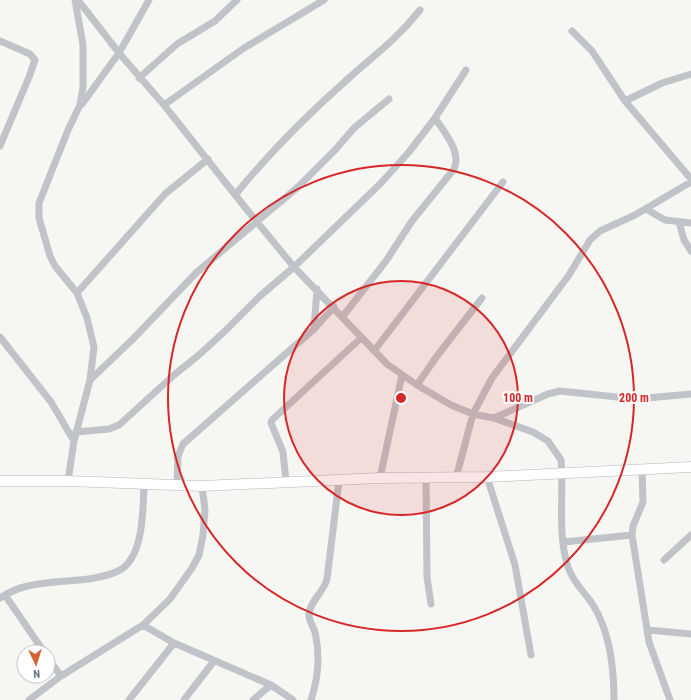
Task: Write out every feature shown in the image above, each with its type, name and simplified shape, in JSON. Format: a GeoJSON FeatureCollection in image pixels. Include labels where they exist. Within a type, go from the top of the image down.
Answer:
{"type":"FeatureCollection","features":[{"type":"Feature","properties":{"kind":"street"},"geometry":{"type":"LineString","coordinates":[[80,105],[83,87],[83,45],[77,0],[85,3],[119,53],[208,159],[255,221],[294,267],[343,316],[374,351],[402,375],[451,405],[473,414],[494,418],[534,432],[548,441],[561,460],[562,511],[567,561],[571,576],[593,606],[601,622],[610,658],[614,700]]}},
{"type":"Feature","properties":{"kind":"street"},"geometry":{"type":"LineString","coordinates":[[68,481],[74,441],[90,380],[94,347],[91,333],[77,293],[55,266],[50,256],[39,218],[39,203],[68,130],[80,105],[119,53],[149,0]]}},
{"type":"Feature","properties":{"kind":"street"},"geometry":{"type":"LineString","coordinates":[[139,78],[178,44],[214,21],[236,0]]}},
{"type":"Feature","properties":{"kind":"street"},"geometry":{"type":"LineString","coordinates":[[164,105],[244,48],[324,0]]}},
{"type":"Feature","properties":{"kind":"street"},"geometry":{"type":"LineString","coordinates":[[235,195],[264,160],[297,126],[350,77],[390,44],[420,10]]}},
{"type":"Feature","properties":{"kind":"street"},"geometry":{"type":"LineString","coordinates":[[572,31],[592,51],[625,101],[691,179]]}},
{"type":"Feature","properties":{"kind":"street"},"geometry":{"type":"LineString","coordinates":[[0,41],[30,54],[35,60],[0,146]]}},
{"type":"Feature","properties":{"kind":"street"},"geometry":{"type":"LineString","coordinates":[[76,432],[109,429],[119,426],[174,375],[225,331],[260,296],[294,267],[380,184],[409,152],[435,118],[466,70]]}},
{"type":"Feature","properties":{"kind":"street"},"geometry":{"type":"LineString","coordinates":[[625,101],[662,83],[691,74]]}},
{"type":"Feature","properties":{"kind":"street"},"geometry":{"type":"LineString","coordinates":[[90,380],[197,272],[255,221],[309,177],[354,128],[389,99]]}},
{"type":"Feature","properties":{"kind":"street"},"geometry":{"type":"LineString","coordinates":[[343,316],[386,262],[412,221],[454,169],[457,162],[455,152],[435,118]]}},
{"type":"Feature","properties":{"kind":"street"},"geometry":{"type":"LineString","coordinates":[[77,293],[165,194],[208,159]]}},
{"type":"Feature","properties":{"kind":"street"},"geometry":{"type":"LineString","coordinates":[[374,351],[503,182]]}},
{"type":"Feature","properties":{"kind":"street"},"geometry":{"type":"LineString","coordinates":[[456,478],[473,414],[492,378],[569,274],[595,234],[646,209],[691,182]]}},
{"type":"Feature","properties":{"kind":"street"},"geometry":{"type":"LineString","coordinates":[[646,209],[665,220],[691,223]]}},
{"type":"Feature","properties":{"kind":"street"},"geometry":{"type":"LineString","coordinates":[[680,222],[684,240],[691,251]]}},
{"type":"Feature","properties":{"kind":"street"},"geometry":{"type":"LineString","coordinates":[[314,329],[317,289]]}},
{"type":"Feature","properties":{"kind":"street"},"geometry":{"type":"LineString","coordinates":[[417,385],[437,356],[482,298]]}},
{"type":"Feature","properties":{"kind":"street"},"geometry":{"type":"LineString","coordinates":[[177,485],[178,456],[183,444],[314,329],[334,307]]}},
{"type":"Feature","properties":{"kind":"street"},"geometry":{"type":"LineString","coordinates":[[0,337],[51,402],[74,441]]}},
{"type":"Feature","properties":{"kind":"street"},"geometry":{"type":"LineString","coordinates":[[286,482],[283,452],[271,423],[272,420],[361,338]]}},
{"type":"Feature","properties":{"kind":"street"},"geometry":{"type":"LineString","coordinates":[[380,478],[402,375]]}},
{"type":"Feature","properties":{"kind":"street"},"geometry":{"type":"LineString","coordinates":[[494,418],[548,394],[560,391],[636,399],[691,394]]}},
{"type":"Feature","properties":{"kind":"street"},"geometry":{"type":"LineString","coordinates":[[0,481],[68,481],[202,486],[380,478],[487,477],[691,466]]}},
{"type":"Feature","properties":{"kind":"street"},"geometry":{"type":"LineString","coordinates":[[642,469],[643,502],[633,526],[632,535],[652,651],[670,700]]}},
{"type":"Feature","properties":{"kind":"street"},"geometry":{"type":"LineString","coordinates":[[487,477],[494,502],[506,531],[515,564],[531,655]]}},
{"type":"Feature","properties":{"kind":"street"},"geometry":{"type":"LineString","coordinates":[[426,478],[427,577],[431,604]]}},
{"type":"Feature","properties":{"kind":"street"},"geometry":{"type":"LineString","coordinates":[[311,700],[317,673],[315,633],[309,614],[312,605],[324,589],[327,579],[339,481]]}},
{"type":"Feature","properties":{"kind":"street"},"geometry":{"type":"LineString","coordinates":[[38,644],[2,596],[20,587],[112,573],[127,565],[136,548],[142,524],[144,484]]}},
{"type":"Feature","properties":{"kind":"street"},"geometry":{"type":"LineString","coordinates":[[29,700],[61,676],[143,625],[170,599],[192,568],[198,555],[203,535],[205,510],[202,486]]}},
{"type":"Feature","properties":{"kind":"street"},"geometry":{"type":"LineString","coordinates":[[564,542],[632,535]]}},
{"type":"Feature","properties":{"kind":"street"},"geometry":{"type":"LineString","coordinates":[[664,560],[691,536]]}},
{"type":"Feature","properties":{"kind":"street"},"geometry":{"type":"LineString","coordinates":[[143,625],[174,643],[271,685],[293,700]]}},
{"type":"Feature","properties":{"kind":"street"},"geometry":{"type":"LineString","coordinates":[[648,630],[691,634]]}},
{"type":"Feature","properties":{"kind":"street"},"geometry":{"type":"LineString","coordinates":[[128,700],[174,643]]}},
{"type":"Feature","properties":{"kind":"street"},"geometry":{"type":"LineString","coordinates":[[184,700],[214,661]]}},
{"type":"Feature","properties":{"kind":"street"},"geometry":{"type":"LineString","coordinates":[[56,669],[61,676]]}},
{"type":"Feature","properties":{"kind":"street"},"geometry":{"type":"LineString","coordinates":[[253,700],[271,685]]}}]}
